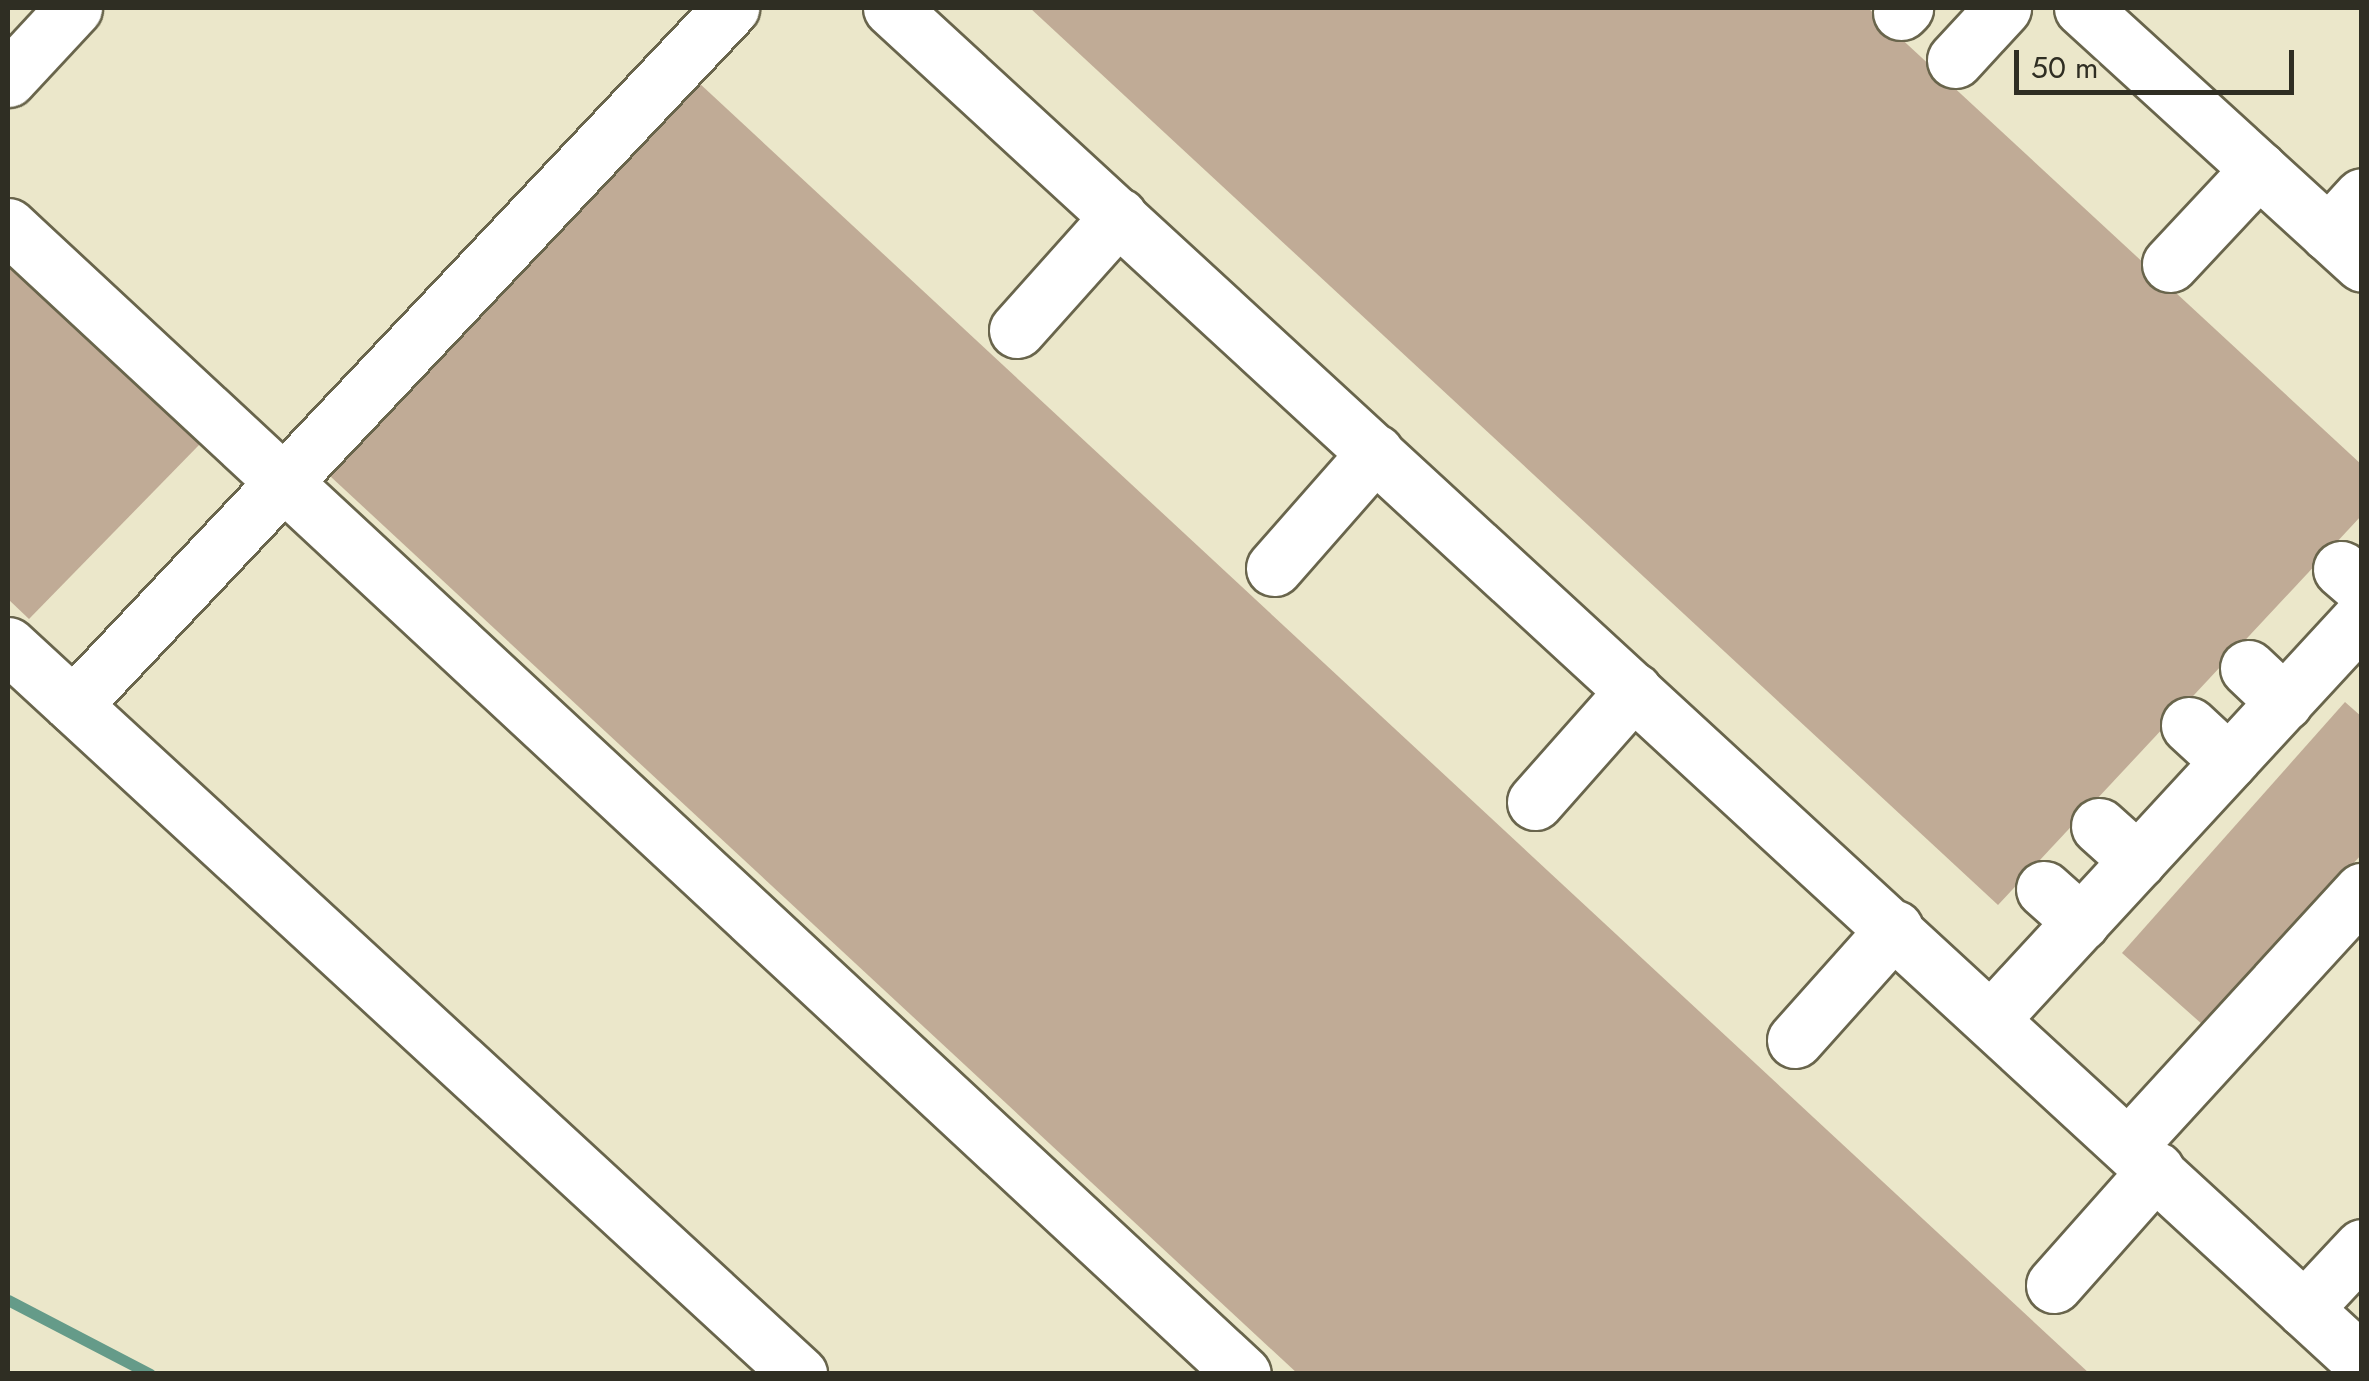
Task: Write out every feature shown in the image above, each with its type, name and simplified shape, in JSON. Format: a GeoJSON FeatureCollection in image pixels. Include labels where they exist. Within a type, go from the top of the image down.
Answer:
{"type":"FeatureCollection","features":[{"type":"Feature","properties":{"kind":"lane"},"geometry":{"type":"LineString","coordinates":[[8,79],[74,8]]}},
{"type":"Feature","properties":{"kind":"lane"},"geometry":{"type":"LineString","coordinates":[[73,705],[731,8]]}},
{"type":"Feature","properties":{"kind":"lane"},"geometry":{"type":"LineString","coordinates":[[892,8],[2362,1362]]}},
{"type":"Feature","properties":{"kind":"lane"},"geometry":{"type":"LineString","coordinates":[[1955,60],[2003,8]]}},
{"type":"Feature","properties":{"kind":"lane"},"geometry":{"type":"LineString","coordinates":[[2082,8],[2258,169],[2350,231]]}},
{"type":"Feature","properties":{"kind":"lane"},"geometry":{"type":"LineString","coordinates":[[2170,264],[2258,169]]}},
{"type":"Feature","properties":{"kind":"lane"},"geometry":{"type":"LineString","coordinates":[[1017,330],[1118,216]]}},
{"type":"Feature","properties":{"kind":"lane"},"geometry":{"type":"LineString","coordinates":[[8,226],[286,479],[1244,1374]]}},
{"type":"Feature","properties":{"kind":"lane"},"geometry":{"type":"LineString","coordinates":[[1274,568],[1376,452]]}},
{"type":"Feature","properties":{"kind":"lane"},"geometry":{"type":"LineString","coordinates":[[1992,1018],[2063,905],[2118,843],[2229,762],[2266,685],[2355,591]]}},
{"type":"Feature","properties":{"kind":"lane"},"geometry":{"type":"LineString","coordinates":[[8,644],[799,1374]]}},
{"type":"Feature","properties":{"kind":"lane"},"geometry":{"type":"LineString","coordinates":[[1535,802],[1634,690]]}},
{"type":"Feature","properties":{"kind":"lane"},"geometry":{"type":"LineString","coordinates":[[2189,725],[2229,762]]}},
{"type":"Feature","properties":{"kind":"lane"},"geometry":{"type":"LineString","coordinates":[[2054,1285],[2142,1158],[2362,891]]}},
{"type":"Feature","properties":{"kind":"lane"},"geometry":{"type":"LineString","coordinates":[[1795,1040],[1894,928]]}},
{"type":"Feature","properties":{"kind":"lane"},"geometry":{"type":"LineString","coordinates":[[2304,1310],[2362,1247]]}},
{"type":"Feature","properties":{"kind":"building"},"geometry":{"type":"Polygon","coordinates":[[[1030,8],[1868,8],[2362,465],[2362,515],[1998,905],[1030,8]]]}},
{"type":"Feature","properties":{"kind":"building"},"geometry":{"type":"Polygon","coordinates":[[[698,82],[2090,1374],[1298,1374],[330,476],[698,82]]]}},
{"type":"Feature","properties":{"kind":"building"},"geometry":{"type":"Polygon","coordinates":[[[8,262],[200,444],[29,619],[8,599],[8,262]]]}},
{"type":"Feature","properties":{"kind":"building"},"geometry":{"type":"Polygon","coordinates":[[[2345,702],[2362,717],[2362,854],[2203,1025],[2122,953],[2345,702]]]}},
{"type":"Feature","properties":{"kind":"waterway"},"geometry":{"type":"LineString","coordinates":[[8,1300],[150,1374]]}}]}
